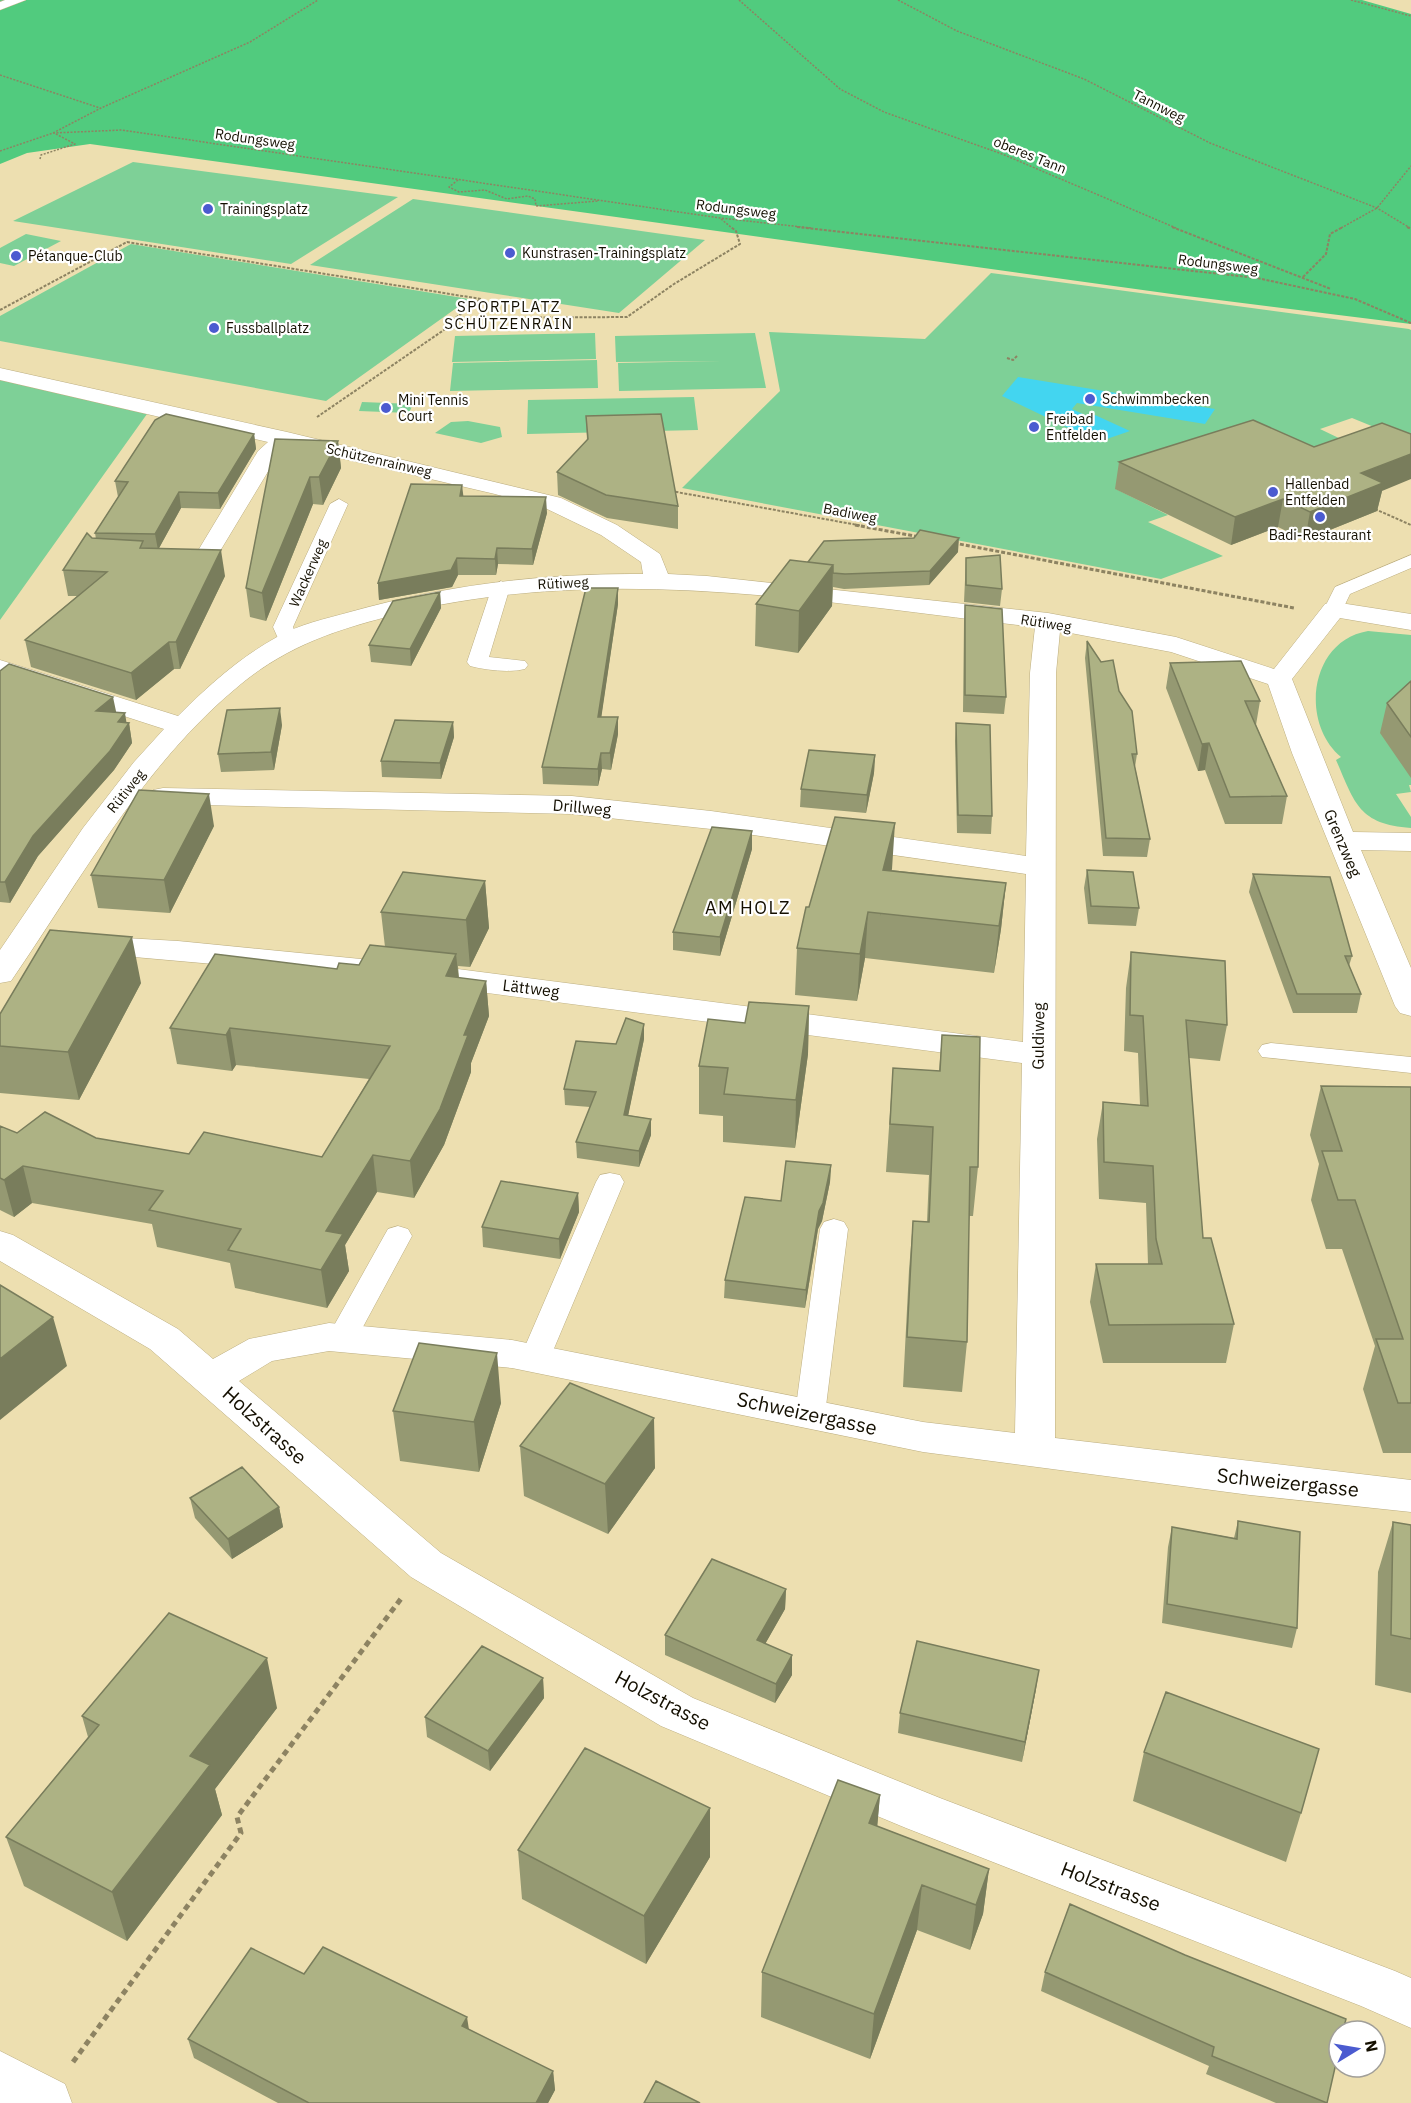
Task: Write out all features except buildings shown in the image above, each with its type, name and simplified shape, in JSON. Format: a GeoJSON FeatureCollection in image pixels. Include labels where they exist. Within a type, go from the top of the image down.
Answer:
{"type":"FeatureCollection","features":[{"type":"Feature","properties":{"kind":"street"},"geometry":{"type":"LineString","coordinates":[[0,6],[19,0]]}},
{"type":"Feature","properties":{"kind":"street","name":"Schützenrainweg"},"geometry":{"type":"LineString","coordinates":[[0,374],[286,438],[500,488],[553,503],[609,530],[652,559],[657,580]]}},
{"type":"Feature","properties":{"kind":"street"},"geometry":{"type":"LineString","coordinates":[[148,559],[203,561],[270,451],[286,438]]}},
{"type":"Feature","properties":{"kind":"street","name":"Rütiweg"},"geometry":{"type":"LineString","coordinates":[[0,974],[119,796],[181,726],[234,677],[288,641],[332,625],[405,605],[501,588],[548,583],[657,580],[707,583],[1048,621],[1176,645],[1279,679]]}},
{"type":"Feature","properties":{"kind":"street"},"geometry":{"type":"LineString","coordinates":[[1279,679],[1334,609],[1411,622]]}},
{"type":"Feature","properties":{"kind":"street","name":"Guldiweg"},"geometry":{"type":"LineString","coordinates":[[1035,1451],[1043,673],[1048,621]]}},
{"type":"Feature","properties":{"kind":"street"},"geometry":{"type":"LineString","coordinates":[[0,668],[181,726]]}},
{"type":"Feature","properties":{"kind":"street","name":"Grenzweg"},"geometry":{"type":"LineString","coordinates":[[1279,679],[1342,841],[1411,1006]]}},
{"type":"Feature","properties":{"kind":"street","name":"Drillweg"},"geometry":{"type":"LineString","coordinates":[[119,796],[372,799],[572,805],[711,820],[1042,867]]}},
{"type":"Feature","properties":{"kind":"street"},"geometry":{"type":"LineString","coordinates":[[1342,841],[1411,842]]}},
{"type":"Feature","properties":{"kind":"street","name":"Lättweg"},"geometry":{"type":"LineString","coordinates":[[22,941],[178,950],[385,970],[639,1000],[859,1033],[1038,1054]]}},
{"type":"Feature","properties":{"kind":"street","name":"Holzstrasse"},"geometry":{"type":"LineString","coordinates":[[0,1244],[164,1339],[212,1378],[426,1565],[676,1712],[923,1813],[1377,1988],[1411,2004]]}},
{"type":"Feature","properties":{"kind":"street","name":"Schweizergasse"},"geometry":{"type":"LineString","coordinates":[[212,1378],[263,1348],[329,1337],[342,1338],[535,1358],[922,1437],[1250,1479],[1411,1496]]}},
{"type":"Feature","properties":{"kind":"street"},"geometry":{"type":"LineString","coordinates":[[0,2077],[45,2102]]}},
{"type":"Feature","properties":{"kind":"lane","name":"Wackerweg"},"geometry":{"type":"LineString","coordinates":[[288,641],[283,627],[339,504]]}},
{"type":"Feature","properties":{"kind":"lane"},"geometry":{"type":"LineString","coordinates":[[1334,609],[1342,591],[1411,561]]}},
{"type":"Feature","properties":{"kind":"lane"},"geometry":{"type":"LineString","coordinates":[[501,588],[477,662],[518,665]]}},
{"type":"Feature","properties":{"kind":"lane"},"geometry":{"type":"LineString","coordinates":[[1271,1051],[1411,1065]]}},
{"type":"Feature","properties":{"kind":"lane"},"geometry":{"type":"LineString","coordinates":[[535,1358],[610,1182]]}},
{"type":"Feature","properties":{"kind":"lane"},"geometry":{"type":"LineString","coordinates":[[810,1414],[834,1230]]}},
{"type":"Feature","properties":{"kind":"lane"},"geometry":{"type":"LineString","coordinates":[[342,1338],[398,1236]]}},
{"type":"Feature","properties":{"kind":"path"},"geometry":{"type":"LineString","coordinates":[[0,151],[53,133],[101,108],[250,42],[318,0]]}},
{"type":"Feature","properties":{"kind":"path","name":"oberes Tann"},"geometry":{"type":"LineString","coordinates":[[739,0],[840,89],[884,112],[1002,154],[1160,222],[1337,292]]}},
{"type":"Feature","properties":{"kind":"path","name":"Tannweg"},"geometry":{"type":"LineString","coordinates":[[898,0],[957,31],[1084,79],[1210,143],[1377,208],[1411,229]]}},
{"type":"Feature","properties":{"kind":"path"},"geometry":{"type":"LineString","coordinates":[[1351,0],[1411,16]]}},
{"type":"Feature","properties":{"kind":"path"},"geometry":{"type":"LineString","coordinates":[[0,75],[17,83],[101,108]]}},
{"type":"Feature","properties":{"kind":"path","name":"Rodungsweg"},"geometry":{"type":"LineString","coordinates":[[53,133],[122,130],[720,218],[1257,278],[1337,292],[1384,308],[1411,323]]}},
{"type":"Feature","properties":{"kind":"path"},"geometry":{"type":"LineString","coordinates":[[40,159],[41,155],[75,144],[53,133]]}},
{"type":"Feature","properties":{"kind":"path"},"geometry":{"type":"LineString","coordinates":[[1303,278],[1326,254],[1330,234],[1377,208],[1411,166]]}},
{"type":"Feature","properties":{"kind":"path"},"geometry":{"type":"LineString","coordinates":[[458,180],[448,187],[459,192],[485,190],[507,199],[528,196],[535,199],[536,206],[599,201]]}},
{"type":"Feature","properties":{"kind":"path"},"geometry":{"type":"LineString","coordinates":[[286,438],[457,321],[480,318],[627,317],[637,313],[682,278],[728,255],[740,244],[736,231],[720,218]]}},
{"type":"Feature","properties":{"kind":"path"},"geometry":{"type":"LineString","coordinates":[[0,310],[127,242],[481,299],[454,319],[457,321]]}},
{"type":"Feature","properties":{"kind":"path"},"geometry":{"type":"LineString","coordinates":[[1007,358],[1013,360],[1017,356]]}},
{"type":"Feature","properties":{"kind":"path","name":"Badiweg"},"geometry":{"type":"LineString","coordinates":[[670,491],[931,539]]}},
{"type":"Feature","properties":{"kind":"path"},"geometry":{"type":"LineString","coordinates":[[1372,507],[1411,525]]}},
{"type":"Feature","properties":{"kind":"path"},"geometry":{"type":"LineString","coordinates":[[953,543],[1284,607],[1334,609]]}},
{"type":"Feature","properties":{"kind":"path"},"geometry":{"type":"LineString","coordinates":[[45,2102],[241,1833],[237,1817],[426,1565]]}},
{"type":"Feature","properties":{"kind":"green space"},"geometry":{"type":"Polygon","coordinates":[[[0,0],[1362,0],[1411,14],[1411,324],[1179,295],[90,144],[27,153],[0,164],[0,0]]]}},
{"type":"Feature","properties":{"kind":"green space","name":"Trainingsplatz"},"geometry":{"type":"Polygon","coordinates":[[[133,162],[398,197],[291,264],[13,221],[133,162]]]}},
{"type":"Feature","properties":{"kind":"green space","name":"Kunstrasen-Trainingsplatz"},"geometry":{"type":"Polygon","coordinates":[[[413,199],[705,240],[619,313],[310,265],[413,199]]]}},
{"type":"Feature","properties":{"kind":"green space","name":"Pétanque-Club"},"geometry":{"type":"Polygon","coordinates":[[[26,234],[61,241],[14,266],[0,263],[0,248],[26,234]]]}},
{"type":"Feature","properties":{"kind":"green space","name":"Fussballplatz"},"geometry":{"type":"Polygon","coordinates":[[[131,244],[469,299],[326,401],[0,341],[0,316],[131,244]]]}},
{"type":"Feature","properties":{"kind":"green space","name":"Freibad Entfelden"},"geometry":{"type":"Polygon","coordinates":[[[991,273],[1409,329],[1411,330],[1411,436],[1379,429],[1352,418],[1320,429],[1345,441],[1116,489],[1168,515],[1148,522],[1223,556],[1161,579],[682,488],[780,391],[769,332],[925,339],[991,273]]]}},
{"type":"Feature","properties":{"kind":"green space"},"geometry":{"type":"Polygon","coordinates":[[[595,333],[596,359],[452,362],[455,336],[595,333]]]}},
{"type":"Feature","properties":{"kind":"green space"},"geometry":{"type":"Polygon","coordinates":[[[755,333],[766,388],[619,391],[618,363],[723,361],[616,362],[615,336],[755,333]]]}},
{"type":"Feature","properties":{"kind":"green space"},"geometry":{"type":"Polygon","coordinates":[[[597,360],[598,388],[450,391],[453,363],[597,360]]]}},
{"type":"Feature","properties":{"kind":"green space"},"geometry":{"type":"Polygon","coordinates":[[[0,380],[147,414],[0,620],[0,380]]]}},
{"type":"Feature","properties":{"kind":"green space"},"geometry":{"type":"Polygon","coordinates":[[[694,397],[698,430],[527,434],[528,400],[694,397]]]}},
{"type":"Feature","properties":{"kind":"green space","name":"Mini Tennis Court"},"geometry":{"type":"Polygon","coordinates":[[[362,402],[413,404],[409,413],[359,411],[362,402]]]}},
{"type":"Feature","properties":{"kind":"green space"},"geometry":{"type":"Polygon","coordinates":[[[468,421],[500,427],[502,437],[481,443],[435,433],[451,422],[468,421]]]}},
{"type":"Feature","properties":{"kind":"green space"},"geometry":{"type":"Polygon","coordinates":[[[1368,631],[1411,635],[1411,785],[1409,785],[1411,792],[1396,794],[1411,817],[1411,828],[1380,822],[1361,809],[1348,788],[1336,760],[1341,757],[1328,742],[1320,724],[1316,705],[1317,685],[1323,666],[1333,650],[1348,638],[1368,631]]]}},
{"type":"Feature","properties":{"kind":"water","name":"Schwimmbecken"},"geometry":{"type":"Polygon","coordinates":[[[1018,377],[1215,409],[1205,424],[1077,403],[1072,409],[1089,417],[1095,415],[1130,431],[1098,442],[1002,396],[1018,377]]]}},
{"type":"Feature","properties":{"kind":"place","name":"Trainingsplatz"},"geometry":{"type":"Point","coordinates":[208,209]}},
{"type":"Feature","properties":{"kind":"place","name":"Kunstrasen-Trainingsplatz"},"geometry":{"type":"Point","coordinates":[510,253]}},
{"type":"Feature","properties":{"kind":"place","name":"Pétanque-Club"},"geometry":{"type":"Point","coordinates":[16,256]}},
{"type":"Feature","properties":{"kind":"place","name":"Fussballplatz"},"geometry":{"type":"Point","coordinates":[214,328]}},
{"type":"Feature","properties":{"kind":"place","name":"Schwimmbecken"},"geometry":{"type":"Point","coordinates":[1090,399]}},
{"type":"Feature","properties":{"kind":"place","name":"Mini Tennis Court"},"geometry":{"type":"Point","coordinates":[386,408]}},
{"type":"Feature","properties":{"kind":"place","name":"Freibad Entfelden"},"geometry":{"type":"Point","coordinates":[1034,427]}},
{"type":"Feature","properties":{"kind":"place","name":"Hallenbad Entfelden"},"geometry":{"type":"Point","coordinates":[1273,492]}},
{"type":"Feature","properties":{"kind":"place","name":"Badi-Restaurant"},"geometry":{"type":"Point","coordinates":[1320,517]}},
{"type":"Feature","properties":{"kind":"district","name":"SPORTPLATZ SCHÜTZENRAIN"},"geometry":{"type":"Point","coordinates":[509,314]}},
{"type":"Feature","properties":{"kind":"district","name":"AM HOLZ"},"geometry":{"type":"Point","coordinates":[748,907]}}]}
